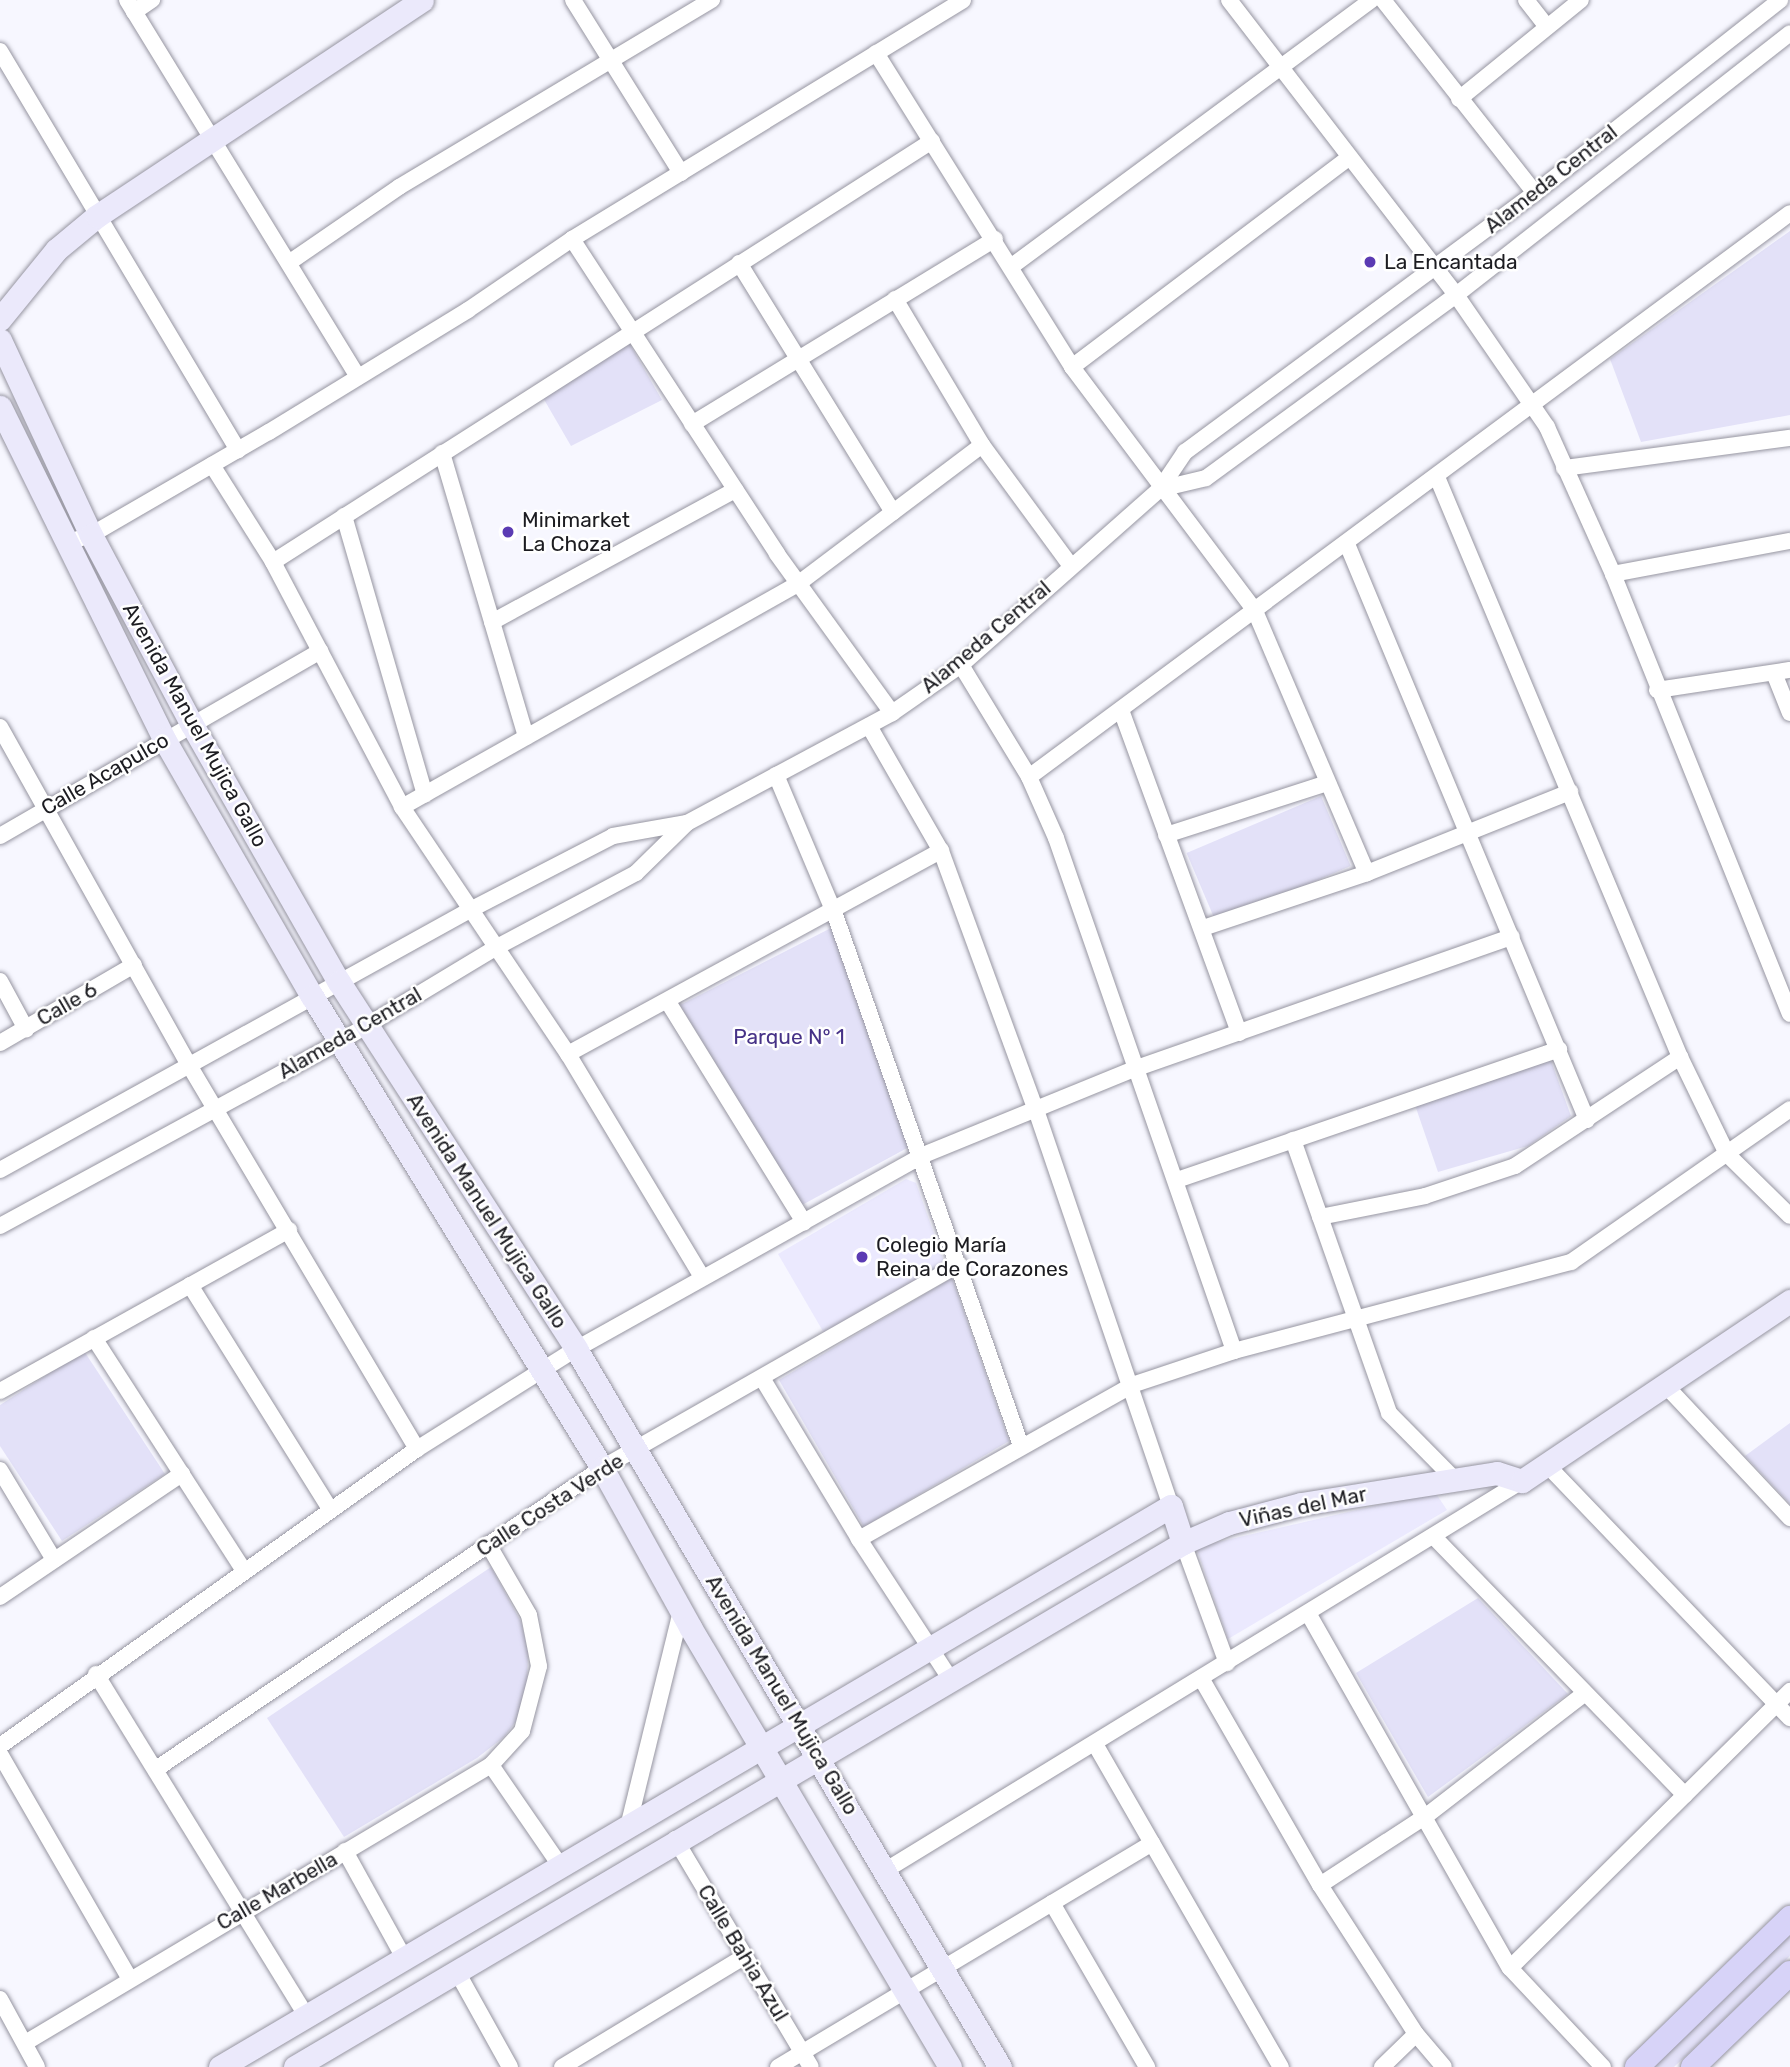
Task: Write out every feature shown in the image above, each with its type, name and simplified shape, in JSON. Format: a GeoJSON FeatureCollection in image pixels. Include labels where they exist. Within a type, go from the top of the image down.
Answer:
{"type":"FeatureCollection","features":[{"type":"Feature","properties":{"kind":"main road"},"geometry":{"type":"LineString","coordinates":[[1637,2067],[1790,1918]]}},
{"type":"Feature","properties":{"kind":"main road"},"geometry":{"type":"LineString","coordinates":[[1693,2067],[1790,1973]]}},
{"type":"Feature","properties":{"kind":"street"},"geometry":{"type":"LineString","coordinates":[[152,0],[131,6],[358,377]]}},
{"type":"Feature","properties":{"kind":"street"},"geometry":{"type":"LineString","coordinates":[[0,319],[56,250],[97,216],[215,141],[422,0]]}},
{"type":"Feature","properties":{"kind":"street"},"geometry":{"type":"LineString","coordinates":[[573,0],[681,173]]}},
{"type":"Feature","properties":{"kind":"street"},"geometry":{"type":"LineString","coordinates":[[290,262],[399,187],[712,0]]}},
{"type":"Feature","properties":{"kind":"street"},"geometry":{"type":"LineString","coordinates":[[66,543],[91,535],[238,450],[358,377],[572,239],[963,0]]}},
{"type":"Feature","properties":{"kind":"street"},"geometry":{"type":"LineString","coordinates":[[1229,0],[1279,70],[1456,295],[1532,402],[1613,574],[1657,691],[1790,1014]]}},
{"type":"Feature","properties":{"kind":"street"},"geometry":{"type":"LineString","coordinates":[[1012,266],[1371,0]]}},
{"type":"Feature","properties":{"kind":"street"},"geometry":{"type":"LineString","coordinates":[[1383,0],[1535,193]]}},
{"type":"Feature","properties":{"kind":"street"},"geometry":{"type":"LineString","coordinates":[[1527,0],[1547,27]]}},
{"type":"Feature","properties":{"kind":"street"},"geometry":{"type":"LineString","coordinates":[[1459,99],[1581,0]]}},
{"type":"Feature","properties":{"kind":"street","name":"Alameda Central"},"geometry":{"type":"LineString","coordinates":[[0,1226],[341,1041],[498,947],[636,873],[687,823],[892,713],[961,665],[1070,565],[1160,489],[1185,452],[1535,193],[1780,0]]}},
{"type":"Feature","properties":{"kind":"street","name":"Alameda Central"},"geometry":{"type":"LineString","coordinates":[[1160,489],[1206,478],[1456,295],[1790,33]]}},
{"type":"Feature","properties":{"kind":"street"},"geometry":{"type":"LineString","coordinates":[[0,51],[238,450]]}},
{"type":"Feature","properties":{"kind":"street"},"geometry":{"type":"LineString","coordinates":[[876,53],[1012,266],[1072,367],[1160,489],[1255,611],[1367,873]]}},
{"type":"Feature","properties":{"kind":"street"},"geometry":{"type":"LineString","coordinates":[[273,562],[932,141]]}},
{"type":"Feature","properties":{"kind":"street"},"geometry":{"type":"LineString","coordinates":[[1072,367],[1348,158]]}},
{"type":"Feature","properties":{"kind":"street"},"geometry":{"type":"LineString","coordinates":[[1029,777],[1347,544],[1532,402],[1790,213]]}},
{"type":"Feature","properties":{"kind":"street"},"geometry":{"type":"LineString","coordinates":[[572,239],[735,490],[892,713]]}},
{"type":"Feature","properties":{"kind":"street"},"geometry":{"type":"LineString","coordinates":[[692,424],[995,239]]}},
{"type":"Feature","properties":{"kind":"street"},"geometry":{"type":"LineString","coordinates":[[739,263],[894,512]]}},
{"type":"Feature","properties":{"kind":"street"},"geometry":{"type":"LineString","coordinates":[[895,299],[982,445],[1070,565]]}},
{"type":"Feature","properties":{"kind":"street","name":"Avenida Manuel Mujica Gallo"},"geometry":{"type":"LineString","coordinates":[[0,340],[91,535],[191,723],[340,982],[576,1349],[1000,2067]]}},
{"type":"Feature","properties":{"kind":"street","name":"Avenida Manuel Mujica Gallo"},"geometry":{"type":"LineString","coordinates":[[0,407],[164,739],[312,996],[602,1468],[681,1611],[950,2067]]}},
{"type":"Feature","properties":{"kind":"street"},"geometry":{"type":"LineString","coordinates":[[1564,468],[1790,438]]}},
{"type":"Feature","properties":{"kind":"street"},"geometry":{"type":"LineString","coordinates":[[402,807],[799,583],[982,445]]}},
{"type":"Feature","properties":{"kind":"street"},"geometry":{"type":"LineString","coordinates":[[442,453],[526,737]]}},
{"type":"Feature","properties":{"kind":"street"},"geometry":{"type":"LineString","coordinates":[[212,465],[273,562],[402,807],[468,911],[498,947],[568,1054],[702,1277]]}},
{"type":"Feature","properties":{"kind":"street"},"geometry":{"type":"LineString","coordinates":[[1437,477],[1680,1057],[1727,1154],[1790,1216]]}},
{"type":"Feature","properties":{"kind":"street"},"geometry":{"type":"LineString","coordinates":[[492,622],[735,490]]}},
{"type":"Feature","properties":{"kind":"street"},"geometry":{"type":"LineString","coordinates":[[344,516],[425,794]]}},
{"type":"Feature","properties":{"kind":"street"},"geometry":{"type":"LineString","coordinates":[[1613,574],[1790,541]]}},
{"type":"Feature","properties":{"kind":"street"},"geometry":{"type":"LineString","coordinates":[[1347,544],[1470,833],[1587,1120]]}},
{"type":"Feature","properties":{"kind":"street","name":"Calle Acapulco"},"geometry":{"type":"LineString","coordinates":[[0,836],[191,723],[320,651]]}},
{"type":"Feature","properties":{"kind":"street"},"geometry":{"type":"LineString","coordinates":[[961,665],[1029,777],[1056,838],[1177,1180],[1234,1351]]}},
{"type":"Feature","properties":{"kind":"street"},"geometry":{"type":"LineString","coordinates":[[1657,691],[1782,671],[1790,713]]}},
{"type":"Feature","properties":{"kind":"street"},"geometry":{"type":"LineString","coordinates":[[1121,710],[1203,928],[1239,1033]]}},
{"type":"Feature","properties":{"kind":"street"},"geometry":{"type":"LineString","coordinates":[[869,726],[941,851],[1037,1110],[1132,1385],[1183,1543],[1227,1663]]}},
{"type":"Feature","properties":{"kind":"street"},"geometry":{"type":"LineString","coordinates":[[0,727],[189,1065],[417,1449]]}},
{"type":"Feature","properties":{"kind":"street"},"geometry":{"type":"LineString","coordinates":[[776,775],[834,912],[1021,1446]]}},
{"type":"Feature","properties":{"kind":"street"},"geometry":{"type":"LineString","coordinates":[[1166,835],[1327,783]]}},
{"type":"Feature","properties":{"kind":"street"},"geometry":{"type":"LineString","coordinates":[[1203,928],[1367,873],[1570,792]]}},
{"type":"Feature","properties":{"kind":"street","name":"Alameda Central"},"geometry":{"type":"LineString","coordinates":[[0,1170],[468,911],[613,836],[687,823]]}},
{"type":"Feature","properties":{"kind":"street"},"geometry":{"type":"LineString","coordinates":[[568,1054],[834,912],[941,851]]}},
{"type":"Feature","properties":{"kind":"street"},"geometry":{"type":"LineString","coordinates":[[0,1746],[243,1569],[417,1449],[576,1349],[921,1156],[1137,1068],[1512,937]]}},
{"type":"Feature","properties":{"kind":"street","name":"Calle 6"},"geometry":{"type":"LineString","coordinates":[[0,1043],[134,965]]}},
{"type":"Feature","properties":{"kind":"street"},"geometry":{"type":"LineString","coordinates":[[0,981],[26,1029]]}},
{"type":"Feature","properties":{"kind":"street"},"geometry":{"type":"LineString","coordinates":[[668,1002],[804,1222]]}},
{"type":"Feature","properties":{"kind":"street"},"geometry":{"type":"LineString","coordinates":[[1177,1180],[1559,1049]]}},
{"type":"Feature","properties":{"kind":"street"},"geometry":{"type":"LineString","coordinates":[[1320,1217],[1425,1196],[1515,1166],[1680,1057]]}},
{"type":"Feature","properties":{"kind":"street"},"geometry":{"type":"LineString","coordinates":[[859,1539],[1132,1385],[1234,1351],[1358,1321],[1570,1262],[1790,1109]]}},
{"type":"Feature","properties":{"kind":"street"},"geometry":{"type":"LineString","coordinates":[[1293,1140],[1389,1413],[1453,1478]]}},
{"type":"Feature","properties":{"kind":"street"},"geometry":{"type":"LineString","coordinates":[[0,1391],[289,1230]]}},
{"type":"Feature","properties":{"kind":"street","name":"Calle Costa Verde"},"geometry":{"type":"LineString","coordinates":[[156,1769],[602,1468],[636,1451],[959,1264]]}},
{"type":"Feature","properties":{"kind":"street"},"geometry":{"type":"LineString","coordinates":[[190,1285],[330,1509]]}},
{"type":"Feature","properties":{"kind":"street"},"geometry":{"type":"LineString","coordinates":[[886,1870],[1522,1481],[1667,1387],[1790,1301]]}},
{"type":"Feature","properties":{"kind":"street"},"geometry":{"type":"LineString","coordinates":[[94,1338],[243,1569]]}},
{"type":"Feature","properties":{"kind":"street"},"geometry":{"type":"LineString","coordinates":[[762,1378],[859,1539],[951,1679]]}},
{"type":"Feature","properties":{"kind":"street"},"geometry":{"type":"LineString","coordinates":[[1667,1387],[1790,1518]]}},
{"type":"Feature","properties":{"kind":"street"},"geometry":{"type":"LineString","coordinates":[[1547,1465],[1790,1718]]}},
{"type":"Feature","properties":{"kind":"street"},"geometry":{"type":"LineString","coordinates":[[0,1470],[54,1560]]}},
{"type":"Feature","properties":{"kind":"street","name":"Viñas del Mar"},"geometry":{"type":"LineString","coordinates":[[295,2067],[675,1839],[781,1780],[1183,1543],[1228,1523],[1301,1504],[1497,1473],[1522,1481]]}},
{"type":"Feature","properties":{"kind":"street"},"geometry":{"type":"LineString","coordinates":[[0,1597],[182,1474]]}},
{"type":"Feature","properties":{"kind":"street"},"geometry":{"type":"LineString","coordinates":[[220,2067],[305,2014],[561,1867],[629,1823],[800,1726],[929,1647],[1171,1506]]}},
{"type":"Feature","properties":{"kind":"street"},"geometry":{"type":"LineString","coordinates":[[1434,1536],[1685,1795]]}},
{"type":"Feature","properties":{"kind":"street","name":"Calle Marbella"},"geometry":{"type":"LineString","coordinates":[[24,2043],[491,1765],[522,1731],[538,1666],[529,1615],[488,1544]]}},
{"type":"Feature","properties":{"kind":"street"},"geometry":{"type":"LineString","coordinates":[[629,1823],[681,1611]]}},
{"type":"Feature","properties":{"kind":"street"},"geometry":{"type":"LineString","coordinates":[[1308,1613],[1426,1816],[1510,1968],[1603,2067]]}},
{"type":"Feature","properties":{"kind":"street"},"geometry":{"type":"LineString","coordinates":[[96,1674],[244,1910],[305,2014]]}},
{"type":"Feature","properties":{"kind":"street"},"geometry":{"type":"LineString","coordinates":[[1201,1678],[1320,1885],[1416,2034],[1444,2067]]}},
{"type":"Feature","properties":{"kind":"street"},"geometry":{"type":"LineString","coordinates":[[1510,1968],[1790,1691]]}},
{"type":"Feature","properties":{"kind":"street"},"geometry":{"type":"LineString","coordinates":[[1320,1885],[1426,1816],[1585,1693]]}},
{"type":"Feature","properties":{"kind":"street"},"geometry":{"type":"LineString","coordinates":[[1095,1744],[1281,2067]]}},
{"type":"Feature","properties":{"kind":"street"},"geometry":{"type":"LineString","coordinates":[[0,1754],[130,1979]]}},
{"type":"Feature","properties":{"kind":"street"},"geometry":{"type":"LineString","coordinates":[[491,1765],[561,1867]]}},
{"type":"Feature","properties":{"kind":"street","name":"Calle Bahia Azul"},"geometry":{"type":"LineString","coordinates":[[675,1839],[811,2067]]}},
{"type":"Feature","properties":{"kind":"street"},"geometry":{"type":"LineString","coordinates":[[778,2067],[1152,1843]]}},
{"type":"Feature","properties":{"kind":"street"},"geometry":{"type":"LineString","coordinates":[[345,1851],[404,1958]]}},
{"type":"Feature","properties":{"kind":"street"},"geometry":{"type":"LineString","coordinates":[[1052,1903],[1147,2067]]}},
{"type":"Feature","properties":{"kind":"street"},"geometry":{"type":"LineString","coordinates":[[562,2067],[745,1956]]}},
{"type":"Feature","properties":{"kind":"street"},"geometry":{"type":"LineString","coordinates":[[456,1970],[510,2067]]}},
{"type":"Feature","properties":{"kind":"street"},"geometry":{"type":"LineString","coordinates":[[0,1999],[37,2067]]}},
{"type":"Feature","properties":{"kind":"street"},"geometry":{"type":"LineString","coordinates":[[1381,2067],[1416,2034]]}},
{"type":"Feature","properties":{"kind":"shaded area","name":"Colegio María Reina de Corazones"},"geometry":{"type":"Polygon","coordinates":[[[906,1179],[916,1183],[945,1264],[824,1333],[778,1254],[906,1179]]]}},
{"type":"Feature","properties":{"kind":"shaded area"},"geometry":{"type":"Polygon","coordinates":[[[1435,1492],[1447,1510],[1228,1639],[1196,1547],[1435,1492]]]}},
{"type":"Feature","properties":{"kind":"green space"},"geometry":{"type":"Polygon","coordinates":[[[1790,231],[1790,415],[1641,442],[1610,359],[1790,231]]]}},
{"type":"Feature","properties":{"kind":"green space"},"geometry":{"type":"Polygon","coordinates":[[[628,341],[662,400],[571,446],[542,396],[628,341]]]}},
{"type":"Feature","properties":{"kind":"green space"},"geometry":{"type":"Polygon","coordinates":[[[1321,796],[1351,866],[1216,923],[1187,853],[1321,796]]]}},
{"type":"Feature","properties":{"kind":"green space","name":"Parque N° 1"},"geometry":{"type":"Polygon","coordinates":[[[831,928],[909,1147],[802,1205],[680,1005],[831,928]]]}},
{"type":"Feature","properties":{"kind":"green space"},"geometry":{"type":"Polygon","coordinates":[[[1550,1058],[1571,1116],[1528,1146],[1438,1172],[1415,1105],[1550,1058]]]}},
{"type":"Feature","properties":{"kind":"green space"},"geometry":{"type":"Polygon","coordinates":[[[952,1278],[1009,1441],[864,1527],[779,1380],[952,1278]]]}},
{"type":"Feature","properties":{"kind":"green space"},"geometry":{"type":"Polygon","coordinates":[[[84,1351],[165,1474],[62,1541],[0,1446],[0,1405],[84,1351]]]}},
{"type":"Feature","properties":{"kind":"green space"},"geometry":{"type":"Polygon","coordinates":[[[1790,1423],[1790,1504],[1745,1456],[1790,1423]]]}},
{"type":"Feature","properties":{"kind":"green space"},"geometry":{"type":"Polygon","coordinates":[[[491,1567],[521,1622],[528,1651],[527,1688],[519,1717],[504,1737],[477,1758],[344,1837],[267,1718],[491,1567]]]}},
{"type":"Feature","properties":{"kind":"green space"},"geometry":{"type":"Polygon","coordinates":[[[1478,1598],[1568,1694],[1428,1797],[1356,1673],[1478,1598]]]}},
{"type":"Feature","properties":{"kind":"green space"},"geometry":{"type":"Polygon","coordinates":[[[1790,1933],[1790,1956],[1674,2067],[1652,2067],[1790,1933]]]}},
{"type":"Feature","properties":{"kind":"place","name":"La Encantada"},"geometry":{"type":"Point","coordinates":[1370,262]}},
{"type":"Feature","properties":{"kind":"place","name":"Minimarket La Choza"},"geometry":{"type":"Point","coordinates":[508,532]}},
{"type":"Feature","properties":{"kind":"place","name":"Colegio María Reina de Corazones"},"geometry":{"type":"Point","coordinates":[862,1257]}}]}
